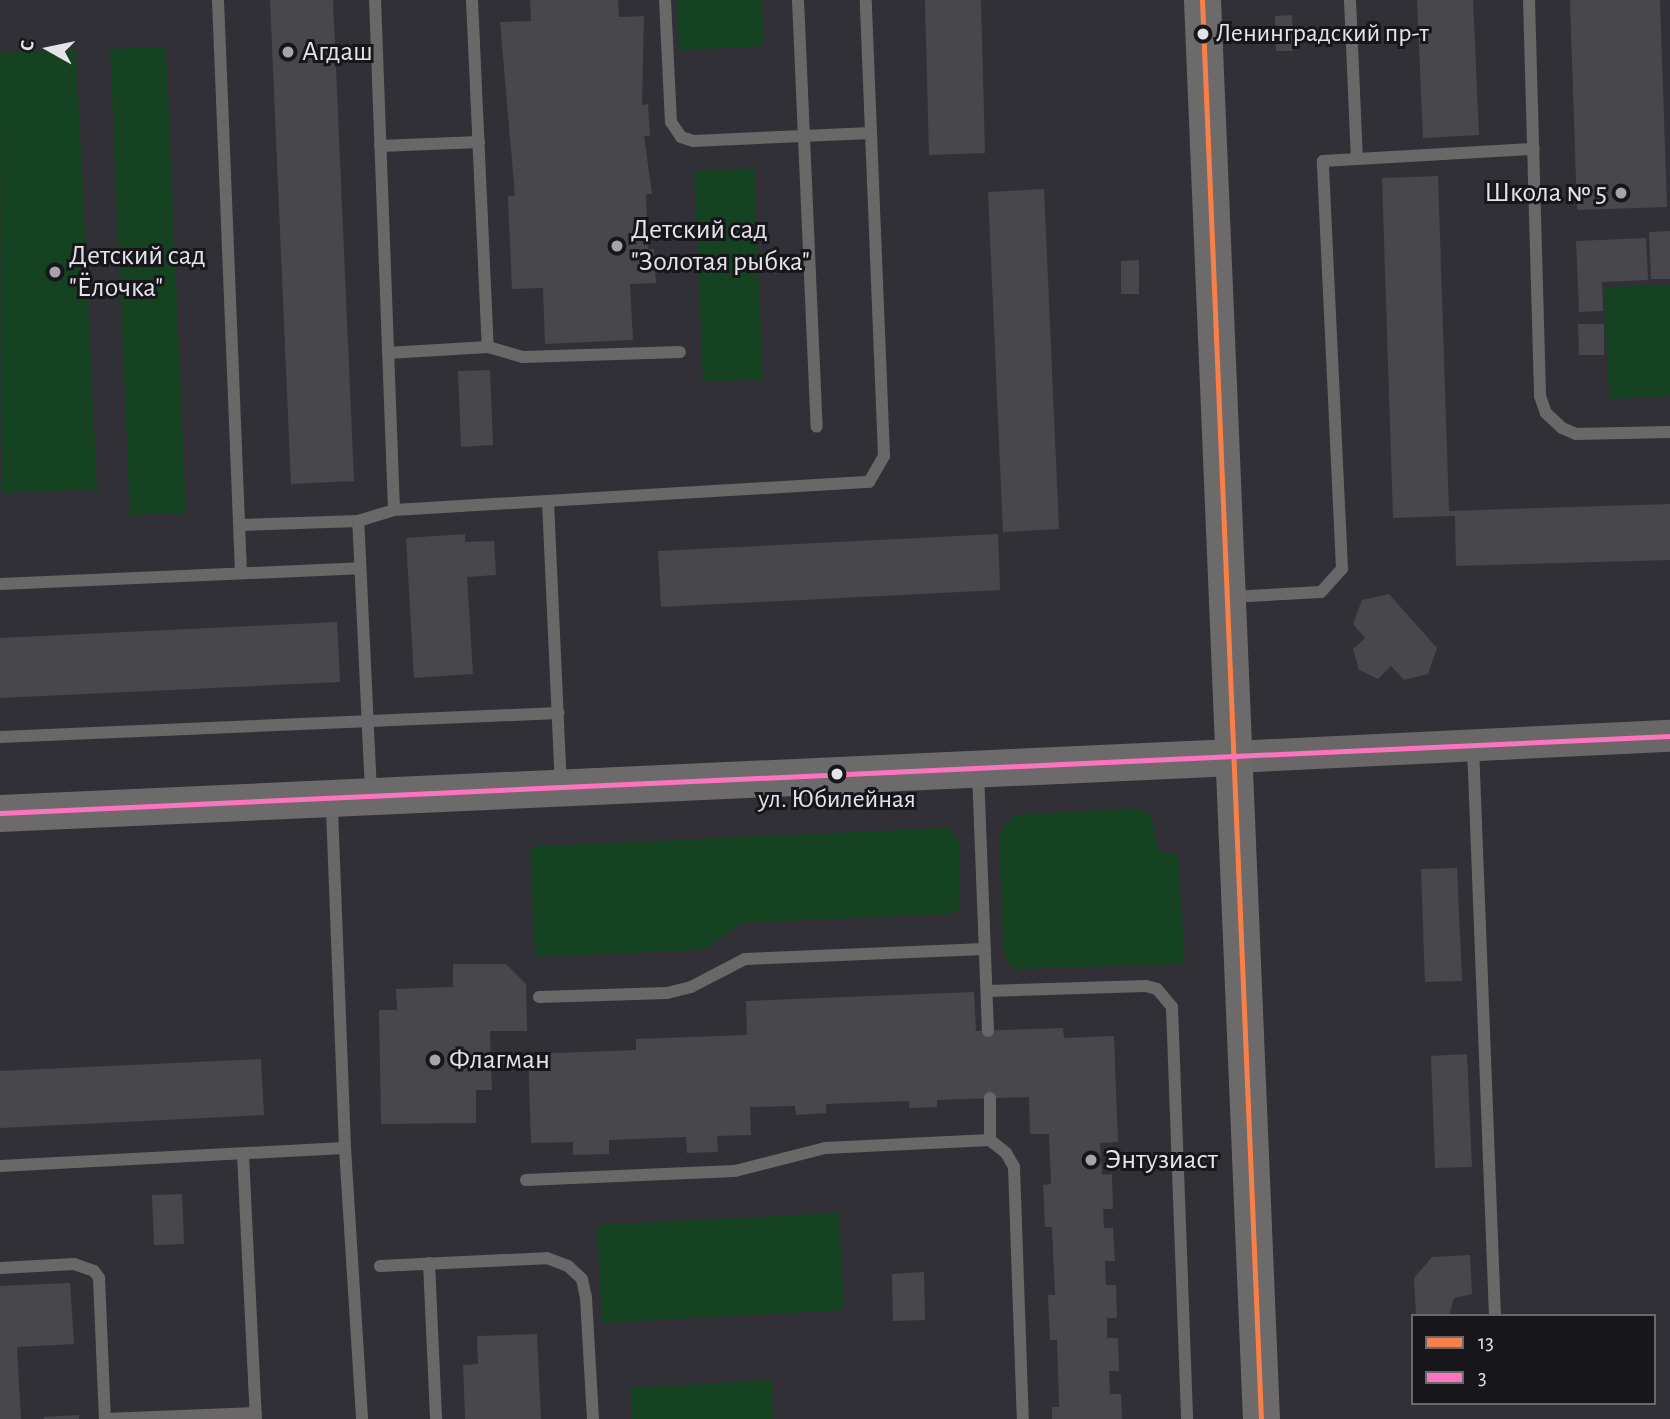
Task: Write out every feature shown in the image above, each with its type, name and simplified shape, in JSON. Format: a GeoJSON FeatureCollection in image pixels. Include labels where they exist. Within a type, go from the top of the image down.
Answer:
{"type":"FeatureCollection","features":[{"type":"Feature","properties":{"kind":"main road"},"geometry":{"type":"LineString","coordinates":[[1202,0],[1261,1419]]}},
{"type":"Feature","properties":{"kind":"main road"},"geometry":{"type":"LineString","coordinates":[[0,813],[562,790],[1234,757]]}},
{"type":"Feature","properties":{"kind":"street"},"geometry":{"type":"LineString","coordinates":[[1234,757],[1670,736]]}},
{"type":"Feature","properties":{"kind":"lane"},"geometry":{"type":"LineString","coordinates":[[218,0],[241,573]]}},
{"type":"Feature","properties":{"kind":"lane"},"geometry":{"type":"LineString","coordinates":[[375,0],[394,510]]}},
{"type":"Feature","properties":{"kind":"lane"},"geometry":{"type":"LineString","coordinates":[[472,0],[488,347]]}},
{"type":"Feature","properties":{"kind":"lane"},"geometry":{"type":"LineString","coordinates":[[665,0],[671,122],[681,137],[872,133]]}},
{"type":"Feature","properties":{"kind":"lane"},"geometry":{"type":"LineString","coordinates":[[798,0],[817,427]]}},
{"type":"Feature","properties":{"kind":"lane"},"geometry":{"type":"LineString","coordinates":[[240,525],[358,521],[394,510],[855,485],[869,482],[879,471],[884,456],[866,0]]}},
{"type":"Feature","properties":{"kind":"lane"},"geometry":{"type":"LineString","coordinates":[[1350,0],[1357,159]]}},
{"type":"Feature","properties":{"kind":"lane"},"geometry":{"type":"LineString","coordinates":[[1528,0],[1540,396],[1546,412],[1562,428],[1576,434],[1670,432]]}},
{"type":"Feature","properties":{"kind":"lane"},"geometry":{"type":"LineString","coordinates":[[380,146],[479,142]]}},
{"type":"Feature","properties":{"kind":"lane"},"geometry":{"type":"LineString","coordinates":[[1227,598],[1321,592],[1342,569],[1323,161],[1534,149]]}},
{"type":"Feature","properties":{"kind":"lane"},"geometry":{"type":"LineString","coordinates":[[388,353],[488,347],[523,357],[680,352]]}},
{"type":"Feature","properties":{"kind":"lane"},"geometry":{"type":"LineString","coordinates":[[548,502],[562,790]]}},
{"type":"Feature","properties":{"kind":"lane"},"geometry":{"type":"LineString","coordinates":[[358,521],[371,797]]}},
{"type":"Feature","properties":{"kind":"lane"},"geometry":{"type":"LineString","coordinates":[[0,584],[360,568]]}},
{"type":"Feature","properties":{"kind":"lane"},"geometry":{"type":"LineString","coordinates":[[0,737],[558,713]]}},
{"type":"Feature","properties":{"kind":"lane"},"geometry":{"type":"LineString","coordinates":[[1473,746],[1494,1314]]}},
{"type":"Feature","properties":{"kind":"lane"},"geometry":{"type":"LineString","coordinates":[[978,769],[988,1031]]}},
{"type":"Feature","properties":{"kind":"lane"},"geometry":{"type":"LineString","coordinates":[[332,799],[345,1149],[362,1419]]}},
{"type":"Feature","properties":{"kind":"lane"},"geometry":{"type":"LineString","coordinates":[[539,998],[667,993],[691,987],[745,959],[985,949]]}},
{"type":"Feature","properties":{"kind":"lane"},"geometry":{"type":"LineString","coordinates":[[988,991],[1146,986],[1167,997],[1172,1007],[1186,1419]]}},
{"type":"Feature","properties":{"kind":"lane"},"geometry":{"type":"LineString","coordinates":[[990,1098],[990,1140]]}},
{"type":"Feature","properties":{"kind":"lane"},"geometry":{"type":"LineString","coordinates":[[526,1180],[736,1171],[825,1148],[990,1140],[1006,1153],[1014,1167],[1023,1419]]}},
{"type":"Feature","properties":{"kind":"lane"},"geometry":{"type":"LineString","coordinates":[[0,1166],[345,1149]]}},
{"type":"Feature","properties":{"kind":"lane"},"geometry":{"type":"LineString","coordinates":[[0,1268],[74,1264],[94,1271],[99,1278],[105,1419],[256,1416],[243,1155]]}},
{"type":"Feature","properties":{"kind":"lane"},"geometry":{"type":"LineString","coordinates":[[380,1266],[547,1258],[568,1266],[582,1279],[593,1419]]}},
{"type":"Feature","properties":{"kind":"lane"},"geometry":{"type":"LineString","coordinates":[[429,1263],[436,1419]]}},
{"type":"Feature","properties":{"kind":"green space"},"geometry":{"type":"Polygon","coordinates":[[[677,0],[762,0],[764,46],[679,50],[677,0]]]}},
{"type":"Feature","properties":{"kind":"green space"},"geometry":{"type":"Polygon","coordinates":[[[166,47],[186,513],[130,515],[110,49],[166,47]]]}},
{"type":"Feature","properties":{"kind":"green space","name":"Детский сад \"Ёлочка\""},"geometry":{"type":"Polygon","coordinates":[[[76,49],[97,489],[1,493],[0,53],[76,49]]]}},
{"type":"Feature","properties":{"kind":"green space"},"geometry":{"type":"Polygon","coordinates":[[[754,168],[763,379],[703,382],[694,171],[754,168]]]}},
{"type":"Feature","properties":{"kind":"green space"},"geometry":{"type":"Polygon","coordinates":[[[1670,285],[1670,396],[1609,399],[1604,287],[1670,285]]]}},
{"type":"Feature","properties":{"kind":"green space"},"geometry":{"type":"Polygon","coordinates":[[[1136,808],[1150,814],[1159,852],[1178,854],[1185,964],[1013,969],[1003,953],[999,833],[1014,815],[1136,808]]]}},
{"type":"Feature","properties":{"kind":"green space"},"geometry":{"type":"Polygon","coordinates":[[[948,828],[960,841],[960,908],[950,914],[741,923],[704,950],[535,957],[530,851],[538,846],[948,828]]]}},
{"type":"Feature","properties":{"kind":"green space"},"geometry":{"type":"Polygon","coordinates":[[[839,1213],[844,1310],[602,1323],[597,1225],[839,1213]]]}},
{"type":"Feature","properties":{"kind":"green space"},"geometry":{"type":"Polygon","coordinates":[[[771,1380],[773,1419],[632,1419],[630,1388],[771,1380]]]}},
{"type":"Feature","properties":{"kind":"building"},"geometry":{"type":"Polygon","coordinates":[[[270,0],[333,0],[354,481],[291,484],[270,0]]]}},
{"type":"Feature","properties":{"kind":"building"},"geometry":{"type":"Polygon","coordinates":[[[530,0],[618,0],[619,17],[644,16],[642,105],[648,104],[650,136],[644,136],[652,194],[646,194],[648,249],[654,249],[656,283],[630,284],[633,340],[545,344],[543,288],[512,289],[508,196],[515,196],[500,22],[531,21],[530,0]]]}},
{"type":"Feature","properties":{"kind":"building"},"geometry":{"type":"Polygon","coordinates":[[[925,0],[981,0],[985,153],[929,155],[925,0]]]}},
{"type":"Feature","properties":{"kind":"building"},"geometry":{"type":"Polygon","coordinates":[[[1417,0],[1473,0],[1479,135],[1423,138],[1417,0]]]}},
{"type":"Feature","properties":{"kind":"building"},"geometry":{"type":"Polygon","coordinates":[[[1570,0],[1660,0],[1667,207],[1577,210],[1570,0]]]}},
{"type":"Feature","properties":{"kind":"building"},"geometry":{"type":"Polygon","coordinates":[[[1292,15],[1293,51],[1276,51],[1275,16],[1292,15]]]}},
{"type":"Feature","properties":{"kind":"building"},"geometry":{"type":"Polygon","coordinates":[[[1438,176],[1449,511],[1670,504],[1670,560],[1456,566],[1455,516],[1393,518],[1382,178],[1438,176]]]}},
{"type":"Feature","properties":{"kind":"building"},"geometry":{"type":"Polygon","coordinates":[[[1044,189],[1059,529],[1003,532],[988,192],[1044,189]]]}},
{"type":"Feature","properties":{"kind":"building"},"geometry":{"type":"Polygon","coordinates":[[[1670,231],[1670,279],[1651,279],[1649,232],[1670,231]]]}},
{"type":"Feature","properties":{"kind":"building"},"geometry":{"type":"Polygon","coordinates":[[[1646,238],[1648,280],[1602,282],[1603,311],[1579,312],[1576,241],[1646,238]]]}},
{"type":"Feature","properties":{"kind":"building"},"geometry":{"type":"Polygon","coordinates":[[[1139,260],[1139,294],[1121,294],[1121,261],[1139,260]]]}},
{"type":"Feature","properties":{"kind":"building"},"geometry":{"type":"Polygon","coordinates":[[[1578,324],[1604,324],[1604,355],[1579,355],[1578,324]]]}},
{"type":"Feature","properties":{"kind":"building"},"geometry":{"type":"Polygon","coordinates":[[[490,370],[493,445],[461,447],[458,371],[490,370]]]}},
{"type":"Feature","properties":{"kind":"building"},"geometry":{"type":"Polygon","coordinates":[[[465,534],[465,542],[494,541],[496,575],[467,577],[473,674],[414,678],[406,538],[465,534]]]}},
{"type":"Feature","properties":{"kind":"building"},"geometry":{"type":"Polygon","coordinates":[[[998,534],[1000,590],[661,607],[658,551],[998,534]]]}},
{"type":"Feature","properties":{"kind":"building"},"geometry":{"type":"Polygon","coordinates":[[[1389,594],[1437,648],[1428,674],[1404,680],[1391,666],[1378,679],[1359,670],[1353,649],[1365,638],[1353,624],[1362,600],[1389,594]]]}},
{"type":"Feature","properties":{"kind":"building"},"geometry":{"type":"Polygon","coordinates":[[[337,622],[340,682],[0,698],[0,638],[337,622]]]}},
{"type":"Feature","properties":{"kind":"building"},"geometry":{"type":"Polygon","coordinates":[[[1457,868],[1462,981],[1425,982],[1421,869],[1457,868]]]}},
{"type":"Feature","properties":{"kind":"building","name":"Флагман"},"geometry":{"type":"Polygon","coordinates":[[[453,964],[506,964],[526,984],[527,1031],[490,1031],[492,1090],[476,1090],[476,1123],[381,1124],[379,1010],[397,1010],[396,989],[453,987],[453,964]]]}},
{"type":"Feature","properties":{"kind":"building"},"geometry":{"type":"Polygon","coordinates":[[[974,992],[976,1031],[1063,1028],[1064,1038],[1114,1036],[1118,1142],[1100,1143],[1102,1175],[1112,1174],[1113,1209],[1103,1209],[1104,1228],[1113,1228],[1115,1261],[1105,1261],[1106,1285],[1116,1285],[1117,1318],[1107,1318],[1107,1338],[1118,1338],[1119,1371],[1109,1371],[1110,1394],[1121,1394],[1122,1419],[1052,1419],[1052,1407],[1059,1407],[1057,1340],[1050,1340],[1048,1295],[1055,1295],[1052,1227],[1045,1227],[1043,1185],[1051,1184],[1049,1134],[1030,1134],[1029,1097],[937,1100],[937,1107],[909,1108],[909,1101],[826,1104],[826,1113],[796,1115],[795,1106],[750,1107],[751,1135],[717,1136],[718,1152],[687,1153],[686,1137],[609,1140],[609,1154],[573,1155],[573,1142],[531,1143],[528,1054],[636,1050],[636,1039],[747,1035],[746,1001],[974,992]]]}},
{"type":"Feature","properties":{"kind":"building"},"geometry":{"type":"Polygon","coordinates":[[[1467,1054],[1472,1167],[1435,1168],[1431,1056],[1467,1054]]]}},
{"type":"Feature","properties":{"kind":"building"},"geometry":{"type":"Polygon","coordinates":[[[261,1059],[264,1115],[0,1128],[0,1071],[261,1059]]]}},
{"type":"Feature","properties":{"kind":"building"},"geometry":{"type":"Polygon","coordinates":[[[182,1194],[184,1244],[154,1245],[152,1195],[182,1194]]]}},
{"type":"Feature","properties":{"kind":"building"},"geometry":{"type":"Polygon","coordinates":[[[1470,1255],[1472,1294],[1454,1298],[1450,1314],[1416,1314],[1414,1278],[1432,1257],[1470,1255]]]}},
{"type":"Feature","properties":{"kind":"building"},"geometry":{"type":"Polygon","coordinates":[[[924,1272],[925,1320],[893,1321],[892,1274],[924,1272]]]}},
{"type":"Feature","properties":{"kind":"building"},"geometry":{"type":"Polygon","coordinates":[[[70,1283],[74,1344],[17,1347],[21,1419],[0,1419],[0,1286],[70,1283]]]}},
{"type":"Feature","properties":{"kind":"building"},"geometry":{"type":"Polygon","coordinates":[[[537,1334],[541,1419],[465,1419],[463,1365],[478,1364],[477,1336],[537,1334]]]}},
{"type":"Feature","properties":{"kind":"building"},"geometry":{"type":"Polygon","coordinates":[[[79,1415],[79,1419],[44,1419],[44,1417],[79,1415]]]}},
{"type":"Feature","properties":{"kind":"transit line","name":"13"},"geometry":{"type":"LineString","coordinates":[[1202,0],[1261,1419]]}},
{"type":"Feature","properties":{"kind":"transit line","name":"3"},"geometry":{"type":"LineString","coordinates":[[0,813],[1670,736]]}},
{"type":"Feature","properties":{"kind":"place","name":"Ленинградский пр-т"},"geometry":{"type":"Point","coordinates":[1203,34]}},
{"type":"Feature","properties":{"kind":"place","name":"Агдаш"},"geometry":{"type":"Point","coordinates":[288,52]}},
{"type":"Feature","properties":{"kind":"place","name":"Школа № 5"},"geometry":{"type":"Point","coordinates":[1621,193]}},
{"type":"Feature","properties":{"kind":"place","name":"Детский сад \"Золотая рыбка\""},"geometry":{"type":"Point","coordinates":[617,246]}},
{"type":"Feature","properties":{"kind":"place","name":"Детский сад \"Ёлочка\""},"geometry":{"type":"Point","coordinates":[55,272]}},
{"type":"Feature","properties":{"kind":"place","name":"ул. Юбилейная"},"geometry":{"type":"Point","coordinates":[837,774]}},
{"type":"Feature","properties":{"kind":"place","name":"Флагман"},"geometry":{"type":"Point","coordinates":[435,1060]}},
{"type":"Feature","properties":{"kind":"place","name":"Энтузиаст"},"geometry":{"type":"Point","coordinates":[1091,1160]}}]}
